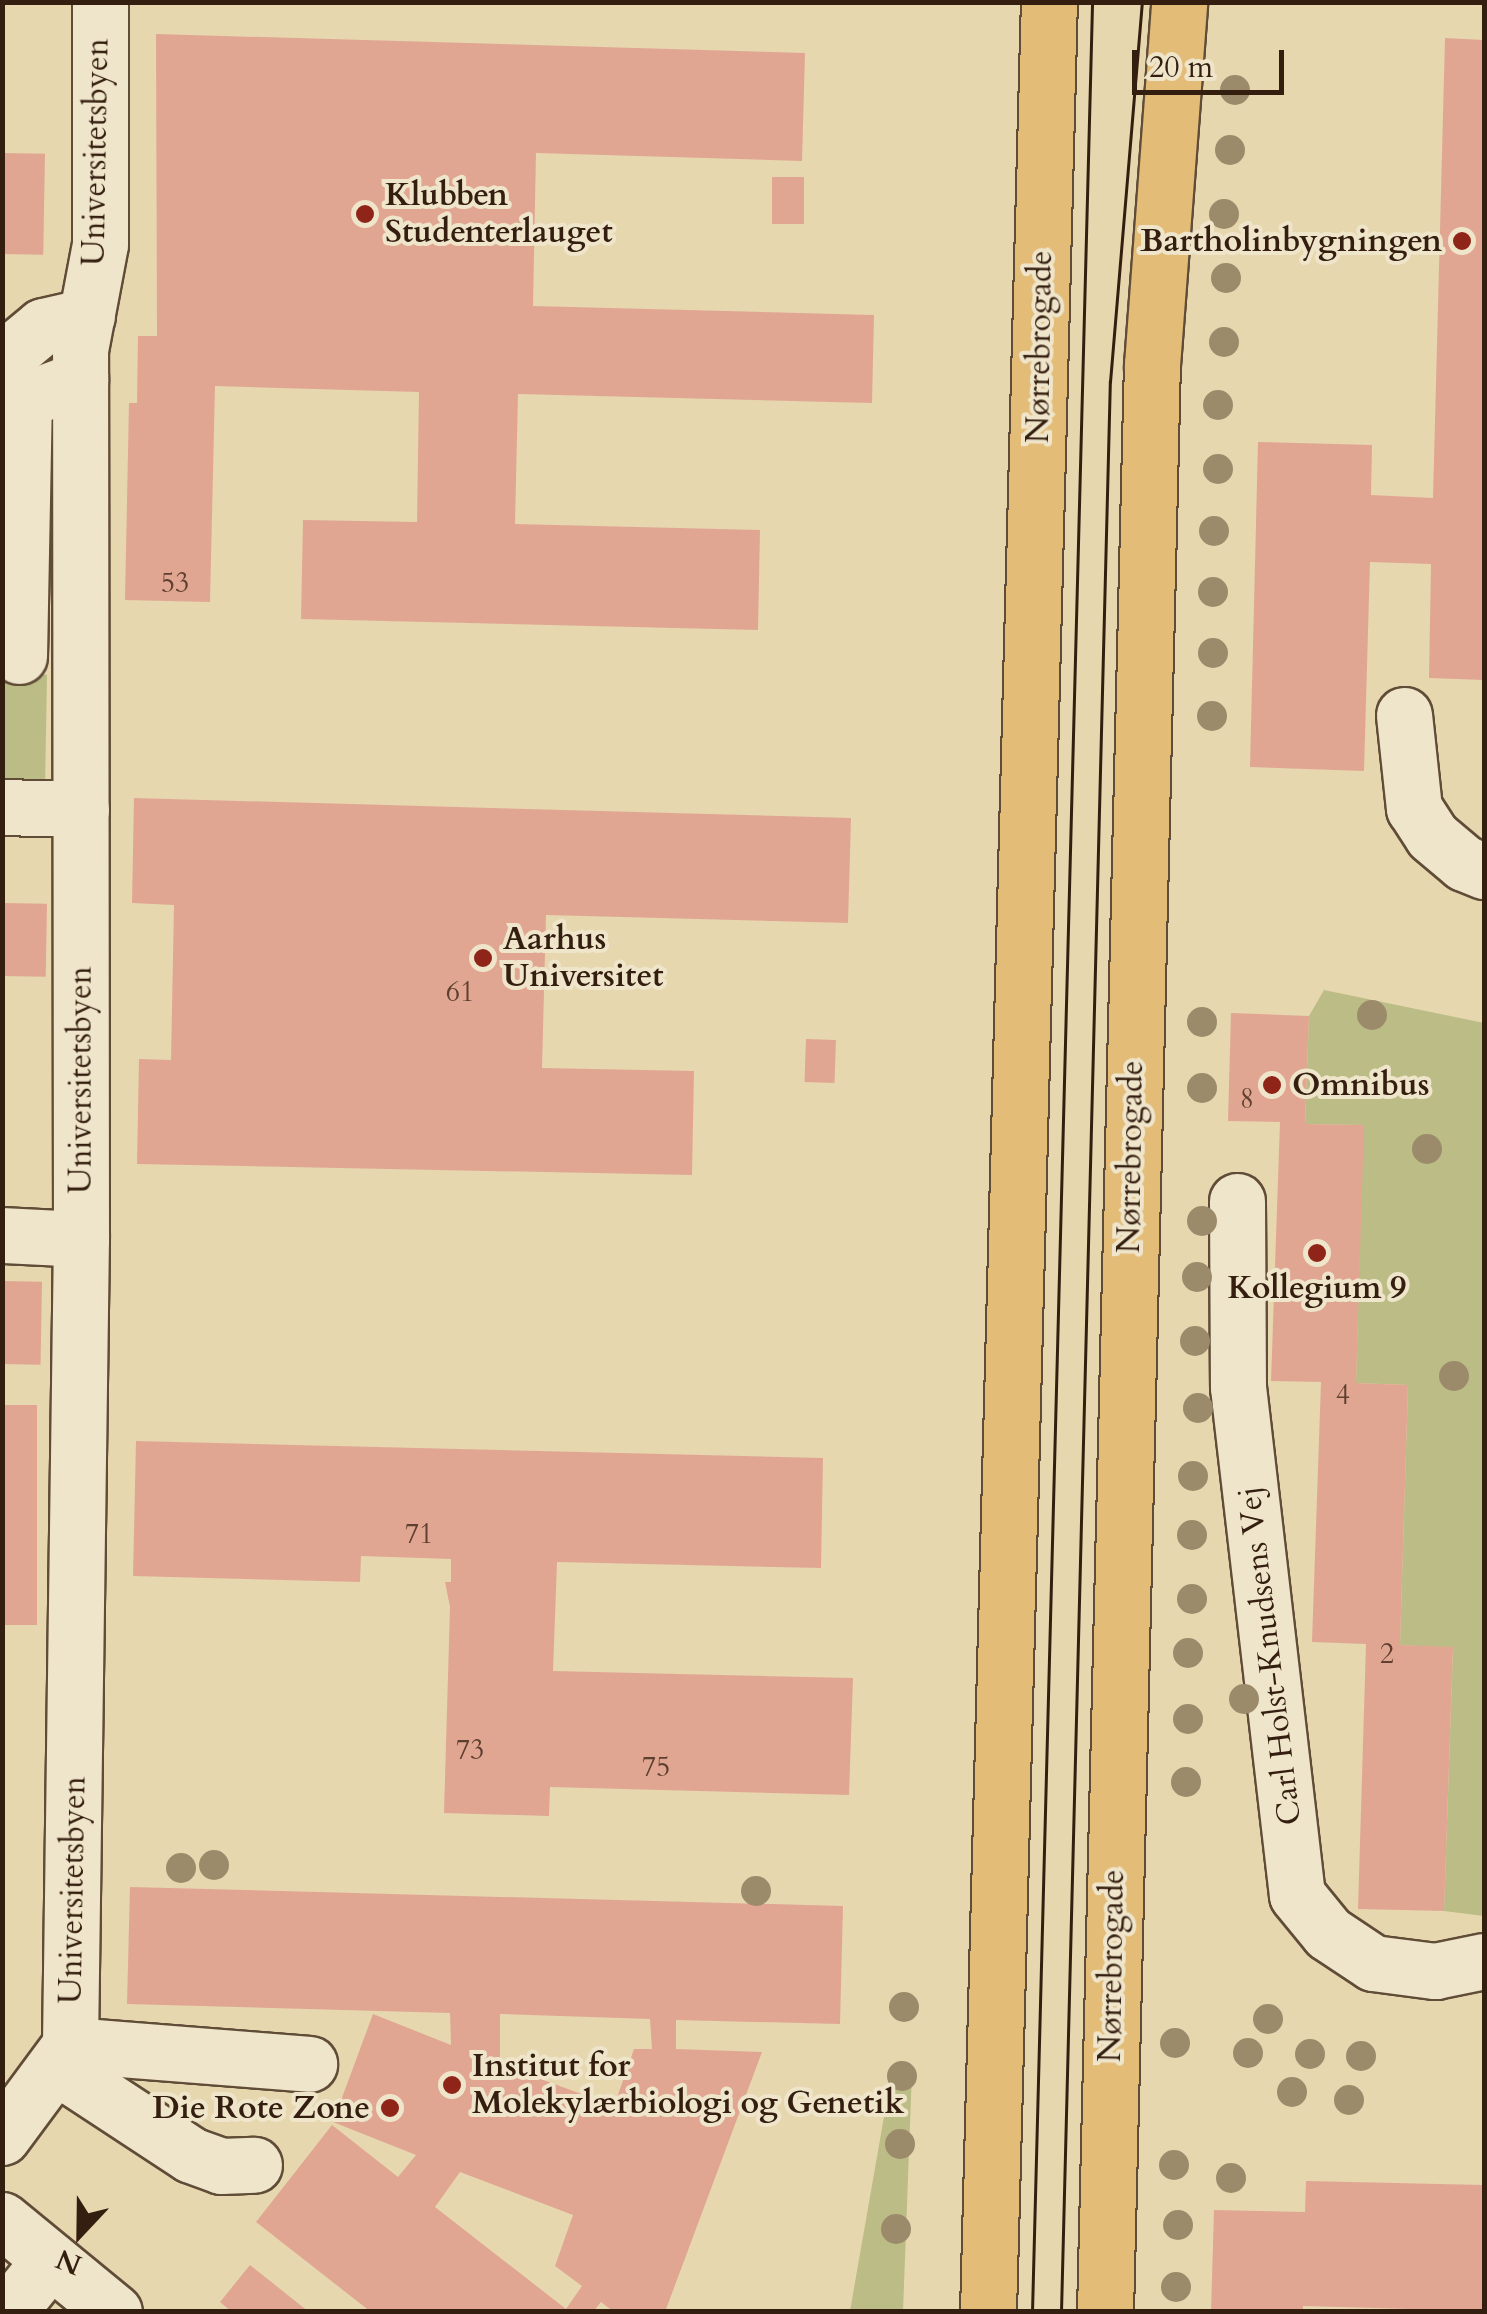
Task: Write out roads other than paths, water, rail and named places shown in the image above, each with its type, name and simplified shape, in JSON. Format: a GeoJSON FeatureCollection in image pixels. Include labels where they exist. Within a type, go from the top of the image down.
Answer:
{"type":"FeatureCollection","features":[{"type":"Feature","properties":{"kind":"main road","name":"Nørrebrogade"},"geometry":{"type":"LineString","coordinates":[[988,2312],[1048,2]]}},
{"type":"Feature","properties":{"kind":"main road","name":"Nørrebrogade"},"geometry":{"type":"LineString","coordinates":[[1105,2312],[1152,365],[1179,2]]}},
{"type":"Feature","properties":{"kind":"street","name":"Universitetsbyen"},"geometry":{"type":"LineString","coordinates":[[64,2056],[81,1239],[80,379],[86,316],[100,244],[100,2]]}},
{"type":"Feature","properties":{"kind":"street"},"geometry":{"type":"LineString","coordinates":[[2,360],[42,326],[86,316]]}},
{"type":"Feature","properties":{"kind":"street"},"geometry":{"type":"LineString","coordinates":[[19,656],[24,400],[80,379]]}},
{"type":"Feature","properties":{"kind":"street"},"geometry":{"type":"LineString","coordinates":[[1404,715],[1414,808],[1432,836],[1484,871]]}},
{"type":"Feature","properties":{"kind":"street"},"geometry":{"type":"LineString","coordinates":[[2,807],[81,810]]}},
{"type":"Feature","properties":{"kind":"street","name":"Carl Holst-Knudsens Vej"},"geometry":{"type":"LineString","coordinates":[[1237,1201],[1238,1387],[1298,1896],[1328,1932],[1373,1962],[1435,1971],[1484,1961]]}},
{"type":"Feature","properties":{"kind":"street"},"geometry":{"type":"LineString","coordinates":[[2,1235],[81,1239]]}},
{"type":"Feature","properties":{"kind":"street"},"geometry":{"type":"LineString","coordinates":[[64,2056],[309,2064]]}},
{"type":"Feature","properties":{"kind":"street"},"geometry":{"type":"LineString","coordinates":[[2,2137],[64,2056]]}},
{"type":"Feature","properties":{"kind":"street"},"geometry":{"type":"LineString","coordinates":[[64,2056],[191,2155],[221,2166],[254,2165]]}},
{"type":"Feature","properties":{"kind":"street"},"geometry":{"type":"LineString","coordinates":[[2,2220],[114,2312]]}},
{"type":"Feature","properties":{"kind":"street"},"geometry":{"type":"LineString","coordinates":[[8,2312],[50,2260]]}},
{"type":"Feature","properties":{"kind":"tram line"},"geometry":{"type":"LineString","coordinates":[[1032,2312],[1092,2]]}},
{"type":"Feature","properties":{"kind":"tram line"},"geometry":{"type":"LineString","coordinates":[[1061,2312],[1110,382],[1142,2]]}},
{"type":"Feature","properties":{"kind":"place","name":"Klubben Studenterlauget"},"geometry":{"type":"Point","coordinates":[365,214]}},
{"type":"Feature","properties":{"kind":"place","name":"Bartholinbygningen"},"geometry":{"type":"Point","coordinates":[1462,241]}},
{"type":"Feature","properties":{"kind":"place","name":"Aarhus Universitet"},"geometry":{"type":"Point","coordinates":[483,958]}},
{"type":"Feature","properties":{"kind":"place","name":"Omnibus"},"geometry":{"type":"Point","coordinates":[1272,1085]}},
{"type":"Feature","properties":{"kind":"place","name":"Kollegium 9"},"geometry":{"type":"Point","coordinates":[1317,1253]}},
{"type":"Feature","properties":{"kind":"place","name":"Institut for Molekylærbiologi og Genetik"},"geometry":{"type":"Point","coordinates":[452,2085]}},
{"type":"Feature","properties":{"kind":"place","name":"Die Rote Zone"},"geometry":{"type":"Point","coordinates":[390,2108]}}]}
